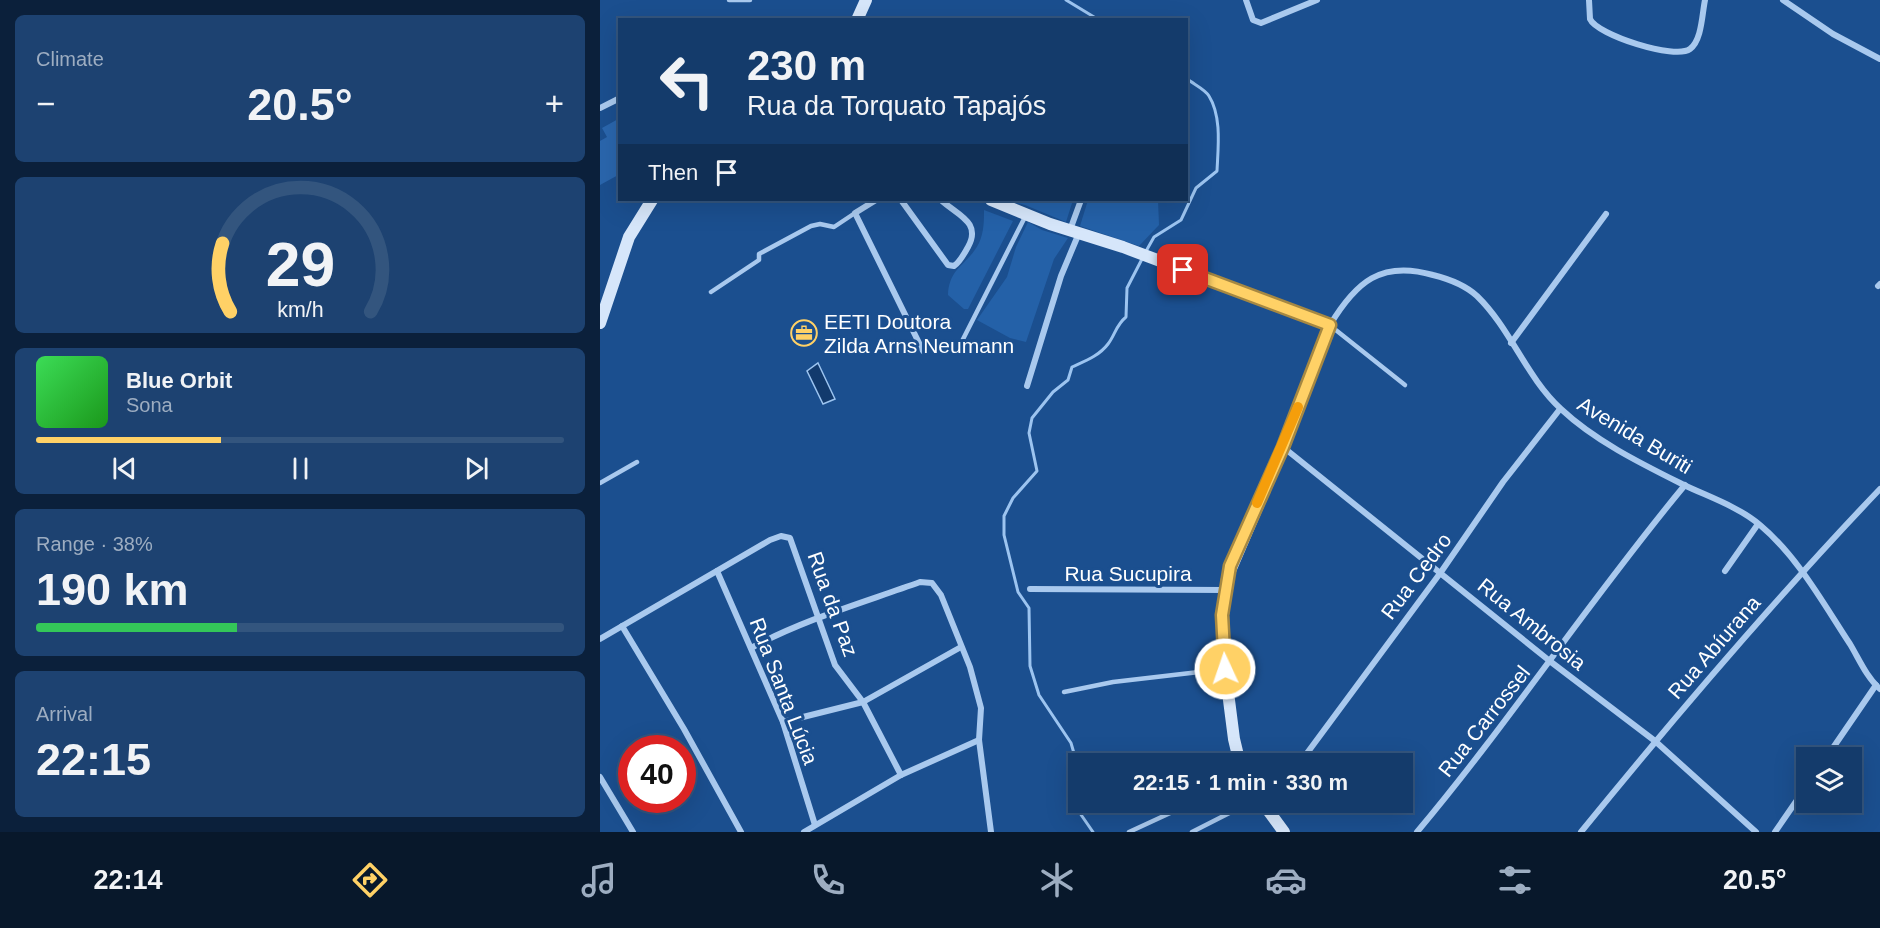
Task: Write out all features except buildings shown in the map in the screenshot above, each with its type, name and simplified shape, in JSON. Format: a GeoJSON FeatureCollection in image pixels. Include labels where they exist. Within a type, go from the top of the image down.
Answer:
{"type":"FeatureCollection","features":[{"type":"Feature","properties":{"kind":"street"},"geometry":{"type":"LineString","coordinates":[[858,18],[866,0]]}},
{"type":"Feature","properties":{"kind":"street"},"geometry":{"type":"LineString","coordinates":[[1246,0],[1253,20],[1261,23],[1279,18],[1317,0]]}},
{"type":"Feature","properties":{"kind":"street"},"geometry":{"type":"LineString","coordinates":[[1589,0],[1590,19],[1601,31],[1668,52],[1681,53],[1689,50],[1696,40],[1705,0]]}},
{"type":"Feature","properties":{"kind":"street"},"geometry":{"type":"LineString","coordinates":[[1783,0],[1833,34],[1880,59]]}},
{"type":"Feature","properties":{"kind":"street"},"geometry":{"type":"LineString","coordinates":[[600,108],[618,99]]}},
{"type":"Feature","properties":{"kind":"street"},"geometry":{"type":"LineString","coordinates":[[600,323],[628,237],[651,201]]}},
{"type":"Feature","properties":{"kind":"street"},"geometry":{"type":"LineString","coordinates":[[874,201],[855,213],[923,351]]}},
{"type":"Feature","properties":{"kind":"street"},"geometry":{"type":"LineString","coordinates":[[902,201],[948,265],[954,266],[958,264],[974,235],[968,222],[942,201]]}},
{"type":"Feature","properties":{"kind":"street"},"geometry":{"type":"LineString","coordinates":[[994,201],[1330,325],[1283,447],[1232,560],[1225,590],[1222,615],[1225,669],[1237,753]]}},
{"type":"Feature","properties":{"kind":"street"},"geometry":{"type":"LineString","coordinates":[[1027,386],[1075,232],[1081,201]]}},
{"type":"Feature","properties":{"kind":"street"},"geometry":{"type":"LineString","coordinates":[[1511,343],[1606,214]]}},
{"type":"Feature","properties":{"kind":"street","name":"Avenida Buriti"},"geometry":{"type":"LineString","coordinates":[[1330,325],[1348,298],[1361,285],[1378,275],[1404,268],[1438,276],[1466,288],[1488,309],[1536,380],[1560,409],[1630,457],[1758,524],[1780,545],[1802,571],[1878,687]]}},
{"type":"Feature","properties":{"kind":"street","name":"Rua Cedro"},"geometry":{"type":"LineString","coordinates":[[1307,753],[1441,572],[1503,482],[1560,409]]}},
{"type":"Feature","properties":{"kind":"street","name":"Rua Ambrosia"},"geometry":{"type":"LineString","coordinates":[[1283,447],[1551,662],[1655,741],[1756,832]]}},
{"type":"Feature","properties":{"kind":"street","name":"Rua Carrossel"},"geometry":{"type":"LineString","coordinates":[[1417,832],[1551,662],[1590,604],[1684,485]]}},
{"type":"Feature","properties":{"kind":"street","name":"Rua Abíurana"},"geometry":{"type":"LineString","coordinates":[[1581,832],[1655,741],[1802,571],[1880,489]]}},
{"type":"Feature","properties":{"kind":"street"},"geometry":{"type":"LineString","coordinates":[[1725,571],[1758,524]]}},
{"type":"Feature","properties":{"kind":"street","name":"Rua da Paz"},"geometry":{"type":"LineString","coordinates":[[600,639],[776,537],[790,538],[835,665],[863,702],[901,775]]}},
{"type":"Feature","properties":{"kind":"street","name":"Rua Santa Lúcia"},"geometry":{"type":"LineString","coordinates":[[717,571],[783,723],[815,825]]}},
{"type":"Feature","properties":{"kind":"street"},"geometry":{"type":"LineString","coordinates":[[751,648],[789,627],[910,585],[928,581],[936,586],[970,667],[981,708],[979,740],[991,832]]}},
{"type":"Feature","properties":{"kind":"street","name":"Rua Sucupira"},"geometry":{"type":"LineString","coordinates":[[1030,589],[1225,590]]}},
{"type":"Feature","properties":{"kind":"street"},"geometry":{"type":"LineString","coordinates":[[622,626],[684,729],[741,832]]}},
{"type":"Feature","properties":{"kind":"street"},"geometry":{"type":"LineString","coordinates":[[783,723],[863,702],[961,647]]}},
{"type":"Feature","properties":{"kind":"street"},"geometry":{"type":"LineString","coordinates":[[1834,747],[1878,687]]}},
{"type":"Feature","properties":{"kind":"street"},"geometry":{"type":"LineString","coordinates":[[804,832],[901,775],[979,740]]}},
{"type":"Feature","properties":{"kind":"street"},"geometry":{"type":"LineString","coordinates":[[600,777],[633,832]]}},
{"type":"Feature","properties":{"kind":"street"},"geometry":{"type":"LineString","coordinates":[[1775,832],[1796,802]]}},
{"type":"Feature","properties":{"kind":"street"},"geometry":{"type":"LineString","coordinates":[[1272,813],[1284,832]]}},
{"type":"Feature","properties":{"kind":"lane"},"geometry":{"type":"LineString","coordinates":[[729,0],[750,0]]}},
{"type":"Feature","properties":{"kind":"lane"},"geometry":{"type":"LineString","coordinates":[[711,292],[759,260],[759,254],[811,226],[820,224],[834,227],[855,213]]}},
{"type":"Feature","properties":{"kind":"lane"},"geometry":{"type":"LineString","coordinates":[[957,351],[1027,213]]}},
{"type":"Feature","properties":{"kind":"lane"},"geometry":{"type":"LineString","coordinates":[[1330,325],[1405,385]]}},
{"type":"Feature","properties":{"kind":"lane"},"geometry":{"type":"LineString","coordinates":[[600,483],[637,462]]}},
{"type":"Feature","properties":{"kind":"lane"},"geometry":{"type":"LineString","coordinates":[[1064,692],[1113,682],[1225,669]]}},
{"type":"Feature","properties":{"kind":"lane"},"geometry":{"type":"LineString","coordinates":[[1129,832],[1170,813]]}},
{"type":"Feature","properties":{"kind":"lane"},"geometry":{"type":"LineString","coordinates":[[1192,832],[1229,813]]}},
{"type":"Feature","properties":{"kind":"shaded area"},"geometry":{"type":"Polygon","coordinates":[[[1010,201],[1073,201],[1066,222],[1010,201]]]}},
{"type":"Feature","properties":{"kind":"shaded area"},"geometry":{"type":"Polygon","coordinates":[[[1088,201],[1158,201],[1159,225],[1139,246],[1080,226],[1088,201]]]}},
{"type":"Feature","properties":{"kind":"shaded area"},"geometry":{"type":"Polygon","coordinates":[[[984,210],[1013,221],[968,309],[964,309],[948,295],[949,286],[955,272],[979,243],[983,231],[984,210]]]}},
{"type":"Feature","properties":{"kind":"shaded area"},"geometry":{"type":"Polygon","coordinates":[[[1028,222],[1042,230],[1068,238],[1054,259],[1026,342],[1010,338],[977,320],[1007,277],[1016,247],[1028,222]]]}},
{"type":"Feature","properties":{"kind":"shaded area"},"geometry":{"type":"Polygon","coordinates":[[[818,363],[835,399],[823,404],[807,371],[818,363]]]}},
{"type":"Feature","properties":{"kind":"waterway"},"geometry":{"type":"LineString","coordinates":[[1066,0],[1096,18]]}},
{"type":"Feature","properties":{"kind":"waterway"},"geometry":{"type":"LineString","coordinates":[[1145,253],[1154,237],[1181,220],[1196,188],[1217,171],[1218,123],[1216,113],[1205,91],[1188,79]]}},
{"type":"Feature","properties":{"kind":"waterway"},"geometry":{"type":"LineString","coordinates":[[1074,753],[1071,743],[1039,695],[1030,666],[1029,608],[1018,592],[1004,535],[1004,516],[1013,498],[1037,471],[1029,433],[1032,418],[1053,392],[1068,380],[1072,367],[1096,355],[1110,341],[1126,317],[1127,288],[1142,259]]}},
{"type":"Feature","properties":{"kind":"waterway"},"geometry":{"type":"LineString","coordinates":[[1080,813],[1093,832]]}},
{"type":"Feature","properties":{"kind":"slow traffic"},"geometry":{"type":"LineString","coordinates":[[1257,503],[1283,447],[1298,407]]}},
{"type":"Feature","properties":{"kind":"place","name":"EETI Doutora Zilda Arns Neumann"},"geometry":{"type":"Point","coordinates":[804,333]}},
{"type":"Feature","properties":{"kind":"route"},"geometry":{"type":"LineString","coordinates":[[1183,270],[1330,325],[1283,447],[1230,566],[1222,615],[1225,669]]}}]}
